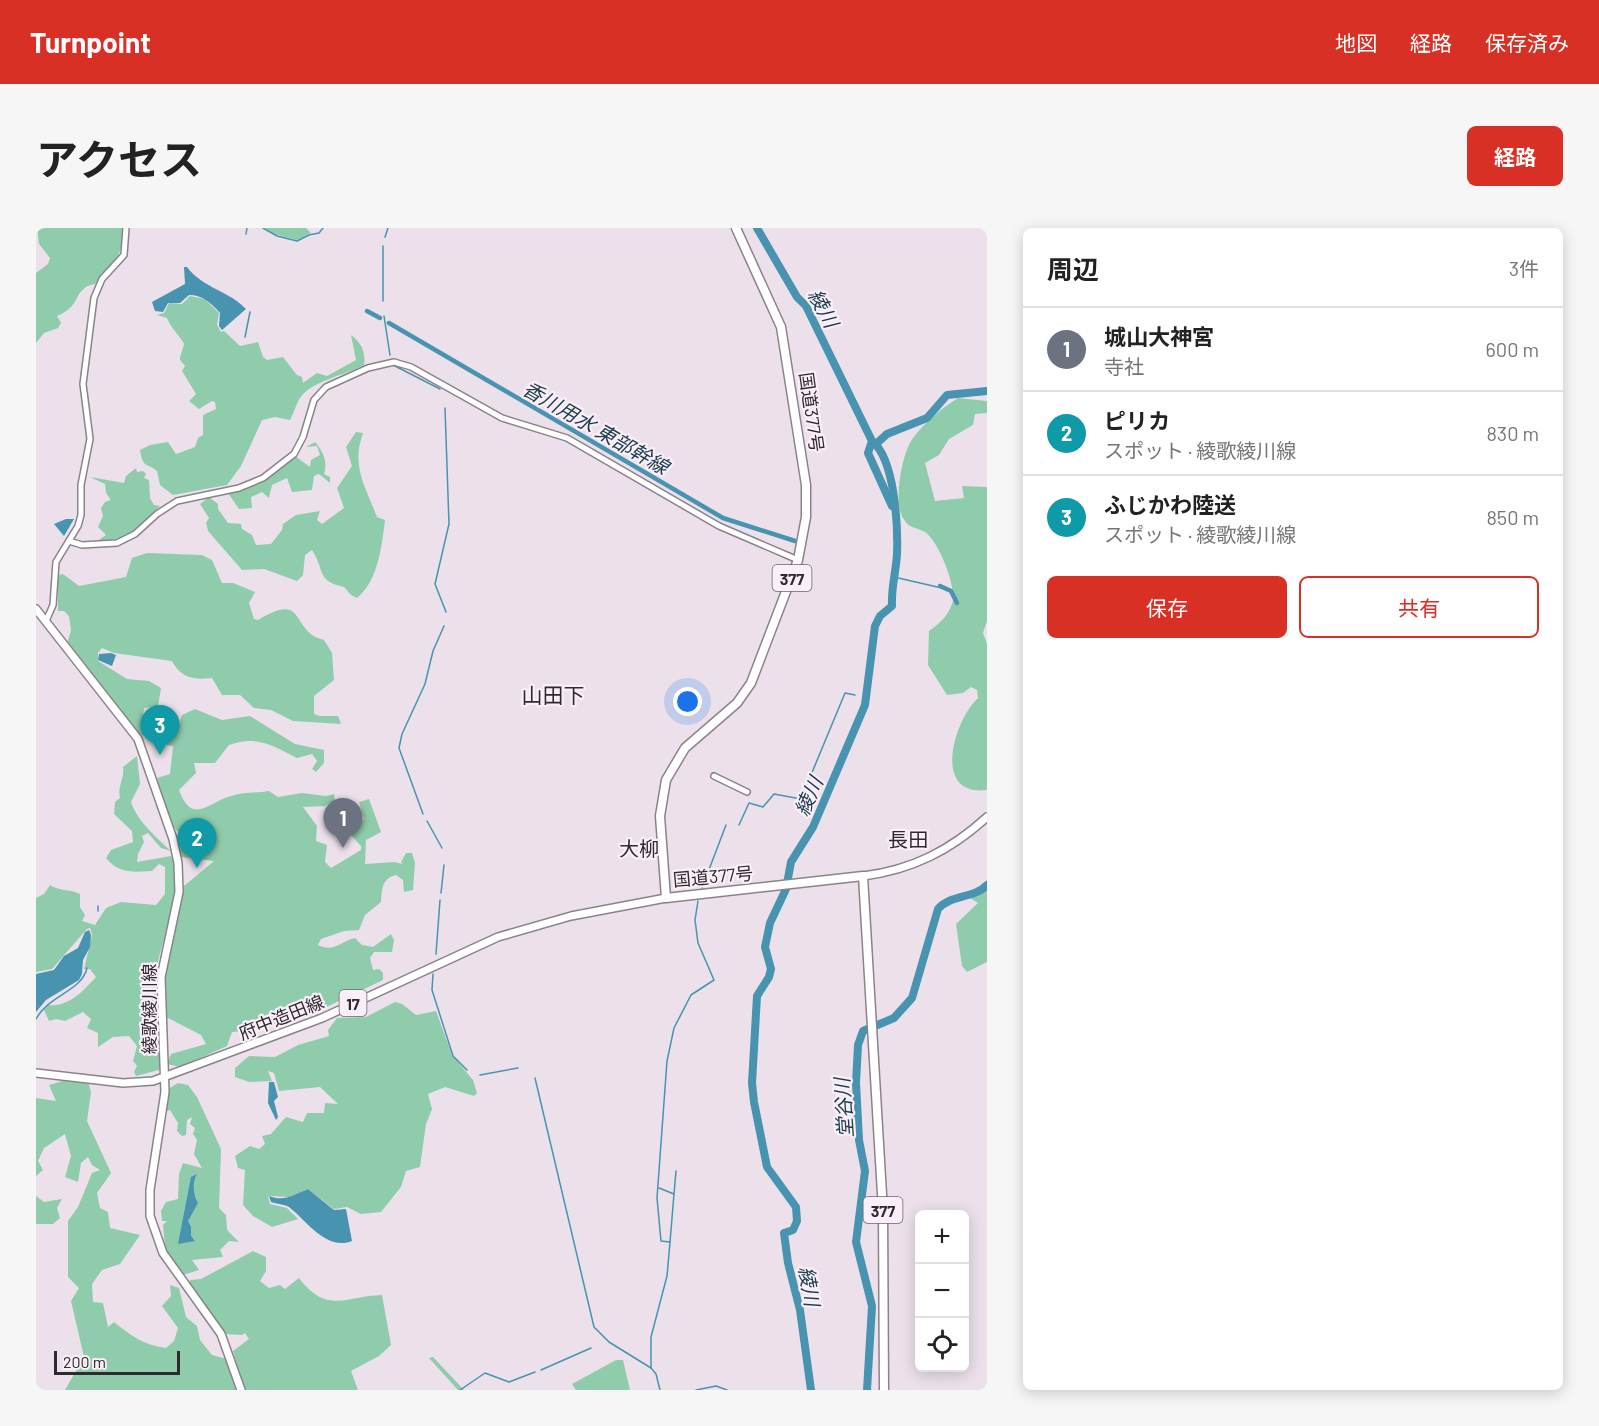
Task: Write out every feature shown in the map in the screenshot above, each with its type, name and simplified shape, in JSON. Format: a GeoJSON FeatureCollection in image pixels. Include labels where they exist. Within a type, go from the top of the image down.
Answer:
{"type":"FeatureCollection","features":[{"type":"Feature","properties":{"kind":"highway","name":"国道377号"},"geometry":{"type":"LineString","coordinates":[[736,228],[775,310],[786,353],[806,485],[806,517],[798,560],[751,683],[737,703],[685,748],[666,780],[660,816],[666,898],[863,876]]}},
{"type":"Feature","properties":{"kind":"highway","name":"377"},"geometry":{"type":"LineString","coordinates":[[863,876],[883,1211],[885,1390]]}},
{"type":"Feature","properties":{"kind":"main road","name":"綾歌綾川線"},"geometry":{"type":"LineString","coordinates":[[36,609],[138,739],[173,839],[178,863],[179,892],[161,977],[165,1077],[162,1119],[150,1190],[151,1224],[167,1260],[221,1334],[241,1390]]}},
{"type":"Feature","properties":{"kind":"main road"},"geometry":{"type":"LineString","coordinates":[[863,876],[902,868],[936,855],[962,839],[987,817]]}},
{"type":"Feature","properties":{"kind":"main road","name":"府中造田線"},"geometry":{"type":"LineString","coordinates":[[36,1073],[123,1083],[148,1082],[322,1018],[498,937],[571,916],[666,898]]}},
{"type":"Feature","properties":{"kind":"street"},"geometry":{"type":"LineString","coordinates":[[46,621],[53,605],[56,562],[78,526],[81,485],[89,448],[83,384],[94,298],[102,279],[124,255],[126,228]]}},
{"type":"Feature","properties":{"kind":"street"},"geometry":{"type":"LineString","coordinates":[[69,541],[82,544],[117,543],[135,534],[156,514],[177,501],[239,488],[263,478],[294,454],[303,437],[314,400],[326,387],[368,368],[394,362],[411,367],[489,413],[567,438],[718,526],[798,560]]}},
{"type":"Feature","properties":{"kind":"street"},"geometry":{"type":"LineString","coordinates":[[714,776],[747,792]]}},
{"type":"Feature","properties":{"kind":"green space"},"geometry":{"type":"Polygon","coordinates":[[[37,228],[122,228],[123,236],[120,252],[107,273],[95,284],[82,290],[73,305],[57,316],[61,323],[58,328],[44,333],[36,343],[36,273],[48,264],[50,258],[39,244],[37,228]]]}},
{"type":"Feature","properties":{"kind":"green space"},"geometry":{"type":"Polygon","coordinates":[[[265,228],[306,228],[311,233],[297,240],[274,234],[265,228]]]}},
{"type":"Feature","properties":{"kind":"green space"},"geometry":{"type":"Polygon","coordinates":[[[190,296],[205,299],[219,313],[217,325],[221,332],[224,331],[240,346],[258,342],[263,357],[267,360],[283,357],[297,375],[302,377],[303,383],[317,373],[327,376],[356,360],[351,335],[362,348],[364,365],[320,383],[305,392],[290,420],[275,417],[262,420],[241,466],[227,485],[173,495],[160,485],[157,471],[144,463],[140,450],[150,445],[168,442],[176,454],[195,447],[198,438],[203,435],[203,415],[216,409],[215,402],[212,401],[199,409],[189,401],[196,394],[182,371],[185,366],[180,358],[184,344],[167,318],[157,315],[164,313],[169,303],[182,304],[190,296]]]}},
{"type":"Feature","properties":{"kind":"green space"},"geometry":{"type":"Polygon","coordinates":[[[958,398],[987,401],[987,413],[975,414],[973,425],[949,439],[939,455],[925,463],[935,501],[964,498],[962,486],[987,487],[987,621],[983,633],[987,644],[987,790],[970,789],[959,782],[953,770],[952,755],[956,739],[961,723],[978,698],[977,690],[971,687],[963,693],[947,695],[928,665],[929,631],[948,612],[952,604],[952,588],[946,565],[936,545],[925,532],[905,522],[899,501],[902,465],[913,438],[928,421],[958,398]]]}},
{"type":"Feature","properties":{"kind":"green space"},"geometry":{"type":"Polygon","coordinates":[[[356,432],[363,433],[358,456],[364,486],[377,517],[385,520],[378,562],[364,591],[357,598],[344,587],[329,582],[322,574],[312,550],[305,555],[303,575],[297,581],[264,569],[242,570],[208,531],[206,523],[209,518],[200,504],[209,497],[218,504],[218,509],[228,523],[241,524],[242,529],[252,535],[256,545],[271,544],[282,530],[283,524],[296,515],[320,511],[317,520],[322,524],[344,508],[337,488],[352,466],[346,447],[356,432]]]}},
{"type":"Feature","properties":{"kind":"green space"},"geometry":{"type":"Polygon","coordinates":[[[315,442],[324,457],[324,474],[330,477],[330,483],[319,474],[314,476],[312,490],[292,492],[287,478],[272,485],[269,498],[262,492],[251,497],[252,508],[239,509],[228,493],[261,481],[295,456],[310,467],[311,460],[320,455],[317,446],[306,447],[315,442]]]}},
{"type":"Feature","properties":{"kind":"green space"},"geometry":{"type":"Polygon","coordinates":[[[136,468],[137,472],[143,471],[146,474],[144,478],[149,480],[150,498],[154,505],[160,506],[139,526],[124,536],[107,541],[97,541],[106,535],[98,527],[103,516],[101,508],[105,502],[111,500],[106,493],[105,484],[90,477],[124,483],[126,476],[136,468]]]}},
{"type":"Feature","properties":{"kind":"green space"},"geometry":{"type":"Polygon","coordinates":[[[147,553],[202,555],[212,560],[222,583],[233,583],[255,592],[249,603],[254,619],[258,620],[284,609],[292,611],[313,636],[324,640],[332,653],[334,680],[314,696],[314,714],[338,716],[341,724],[293,721],[271,710],[254,708],[240,695],[222,695],[212,678],[188,677],[179,671],[172,661],[114,653],[102,648],[98,653],[98,661],[127,679],[149,681],[161,688],[158,706],[144,708],[143,715],[150,726],[173,729],[179,724],[182,715],[195,709],[222,720],[250,716],[295,744],[324,750],[324,763],[316,772],[312,769],[317,761],[312,754],[297,758],[264,743],[248,741],[229,745],[215,763],[194,763],[196,773],[179,790],[184,801],[190,807],[202,809],[231,796],[245,793],[269,791],[278,797],[302,793],[326,796],[334,794],[335,800],[325,806],[303,807],[317,826],[316,841],[327,845],[325,862],[331,868],[361,850],[361,846],[351,835],[364,819],[359,802],[369,799],[381,832],[366,840],[365,864],[394,862],[403,864],[401,862],[406,853],[412,853],[415,863],[413,890],[404,892],[403,880],[396,875],[391,876],[385,881],[381,902],[365,915],[359,930],[344,931],[321,939],[318,945],[329,948],[355,938],[362,945],[373,947],[391,934],[394,940],[392,952],[374,952],[370,958],[373,970],[379,969],[383,973],[383,980],[316,1012],[254,1030],[232,1032],[227,1046],[180,1067],[167,1064],[171,1054],[206,1044],[201,1035],[164,1016],[163,988],[168,949],[184,886],[214,861],[182,857],[180,853],[181,834],[171,825],[157,778],[170,774],[173,746],[160,744],[138,733],[67,644],[71,630],[69,616],[64,611],[58,611],[58,575],[63,574],[79,586],[126,577],[132,558],[147,553]]]}},
{"type":"Feature","properties":{"kind":"green space"},"geometry":{"type":"Polygon","coordinates":[[[137,756],[140,784],[131,802],[143,822],[171,851],[161,848],[148,833],[142,836],[144,842],[137,862],[171,856],[176,867],[177,880],[156,980],[161,1061],[159,1070],[136,1076],[134,1072],[137,1066],[133,1061],[137,1046],[129,1036],[113,1037],[98,1047],[98,1033],[87,1028],[91,1019],[83,1012],[65,1021],[56,1019],[49,1021],[44,1010],[49,1005],[69,1001],[81,993],[96,977],[90,969],[84,969],[92,935],[90,928],[87,929],[52,969],[36,972],[36,898],[44,894],[50,885],[80,894],[80,907],[85,915],[82,921],[95,925],[106,908],[121,902],[156,905],[165,894],[165,867],[159,864],[152,871],[127,871],[116,867],[106,858],[111,850],[133,842],[132,831],[114,814],[115,802],[120,798],[123,767],[137,756]]]}},
{"type":"Feature","properties":{"kind":"green space"},"geometry":{"type":"Polygon","coordinates":[[[987,887],[987,962],[967,972],[962,966],[956,924],[978,903],[967,896],[987,887]]]}},
{"type":"Feature","properties":{"kind":"green space"},"geometry":{"type":"Polygon","coordinates":[[[395,1002],[402,1004],[416,1015],[436,1011],[452,1055],[473,1080],[477,1093],[474,1096],[445,1087],[428,1094],[432,1109],[426,1124],[420,1167],[406,1171],[401,1187],[381,1212],[361,1214],[347,1207],[334,1209],[308,1189],[289,1197],[268,1196],[270,1204],[287,1208],[298,1219],[272,1227],[253,1216],[243,1205],[245,1170],[238,1168],[235,1156],[250,1146],[259,1149],[265,1144],[262,1136],[271,1134],[286,1117],[303,1122],[307,1113],[324,1113],[325,1103],[338,1104],[320,1087],[279,1091],[274,1073],[268,1071],[272,1081],[249,1082],[235,1077],[235,1068],[249,1056],[275,1057],[298,1045],[329,1036],[328,1030],[337,1018],[366,1017],[395,1002]]]}},
{"type":"Feature","properties":{"kind":"green space"},"geometry":{"type":"Polygon","coordinates":[[[69,1079],[88,1081],[91,1092],[87,1121],[111,1173],[97,1193],[100,1208],[108,1212],[110,1228],[140,1235],[120,1264],[102,1270],[92,1284],[93,1302],[103,1303],[108,1327],[114,1322],[138,1339],[166,1348],[174,1341],[178,1328],[162,1306],[171,1296],[170,1285],[179,1288],[186,1317],[197,1326],[200,1340],[212,1355],[227,1359],[236,1390],[65,1390],[84,1357],[71,1301],[79,1288],[68,1277],[68,1221],[78,1207],[92,1173],[100,1170],[92,1165],[88,1157],[81,1163],[78,1182],[65,1177],[71,1156],[65,1134],[44,1148],[38,1161],[43,1170],[36,1176],[36,1098],[56,1101],[49,1085],[69,1079]]]}},
{"type":"Feature","properties":{"kind":"green space"},"geometry":{"type":"Polygon","coordinates":[[[178,1083],[188,1085],[197,1097],[221,1149],[219,1208],[226,1215],[227,1230],[239,1242],[229,1241],[220,1250],[223,1257],[192,1260],[199,1270],[183,1275],[165,1247],[163,1225],[167,1221],[162,1221],[161,1211],[166,1202],[178,1199],[179,1174],[183,1163],[202,1168],[194,1154],[197,1140],[193,1134],[195,1128],[190,1124],[192,1117],[187,1120],[186,1135],[182,1136],[177,1131],[178,1123],[170,1110],[164,1112],[168,1089],[178,1083]]]}},
{"type":"Feature","properties":{"kind":"green space"},"geometry":{"type":"Polygon","coordinates":[[[36,1196],[44,1202],[62,1199],[57,1208],[60,1218],[53,1224],[36,1224],[36,1196]]]}},
{"type":"Feature","properties":{"kind":"green space"},"geometry":{"type":"Polygon","coordinates":[[[253,1251],[266,1257],[266,1271],[260,1281],[269,1288],[280,1285],[285,1289],[299,1278],[309,1289],[328,1300],[338,1301],[382,1295],[391,1345],[379,1356],[351,1371],[358,1390],[244,1390],[233,1351],[249,1339],[245,1333],[242,1335],[225,1334],[190,1280],[201,1279],[253,1251]]]}},
{"type":"Feature","properties":{"kind":"green space"},"geometry":{"type":"Polygon","coordinates":[[[433,1357],[464,1390],[458,1390],[429,1358],[433,1357]]]}},
{"type":"Feature","properties":{"kind":"green space"},"geometry":{"type":"Polygon","coordinates":[[[616,1360],[623,1360],[630,1390],[576,1390],[572,1384],[616,1360]]]}},
{"type":"Feature","properties":{"kind":"water"},"geometry":{"type":"Polygon","coordinates":[[[184,267],[246,309],[222,330],[219,326],[220,313],[198,296],[189,295],[180,303],[168,303],[163,312],[155,311],[152,302],[185,284],[184,267]]]}},
{"type":"Feature","properties":{"kind":"water"},"geometry":{"type":"Polygon","coordinates":[[[66,519],[74,519],[64,536],[54,524],[66,519]]]}},
{"type":"Feature","properties":{"kind":"water"},"geometry":{"type":"Polygon","coordinates":[[[99,654],[116,655],[112,666],[98,660],[99,654]]]}},
{"type":"Feature","properties":{"kind":"water"},"geometry":{"type":"Polygon","coordinates":[[[89,930],[90,947],[83,960],[79,980],[46,1000],[36,1012],[36,974],[54,970],[64,956],[78,948],[85,932],[89,930]]]}},
{"type":"Feature","properties":{"kind":"water"},"geometry":{"type":"Polygon","coordinates":[[[269,1082],[274,1082],[278,1097],[274,1101],[278,1117],[276,1120],[268,1103],[269,1082]]]}},
{"type":"Feature","properties":{"kind":"water"},"geometry":{"type":"Polygon","coordinates":[[[197,1174],[194,1188],[198,1203],[188,1221],[191,1236],[195,1241],[178,1244],[191,1177],[197,1174]]]}},
{"type":"Feature","properties":{"kind":"water"},"geometry":{"type":"Polygon","coordinates":[[[308,1189],[334,1210],[346,1209],[352,1241],[334,1242],[325,1238],[289,1207],[271,1202],[269,1196],[284,1198],[308,1189]]]}},
{"type":"Feature","properties":{"kind":"waterway"},"geometry":{"type":"LineString","coordinates":[[246,234],[247,228]]}},
{"type":"Feature","properties":{"kind":"waterway"},"geometry":{"type":"LineString","coordinates":[[263,228],[277,236],[297,241],[319,233],[323,228]]}},
{"type":"Feature","properties":{"kind":"waterway"},"geometry":{"type":"LineString","coordinates":[[385,237],[388,228]]}},
{"type":"Feature","properties":{"kind":"waterway","name":"綾川"},"geometry":{"type":"LineString","coordinates":[[757,228],[797,297],[806,306],[872,441],[886,462],[894,494],[897,527],[892,606],[880,616],[875,626],[865,705],[813,827],[791,862],[786,889],[770,923],[765,947],[771,969],[769,977],[757,996],[752,1083],[754,1102],[767,1167],[796,1207],[797,1221],[793,1230],[784,1233],[788,1263],[800,1310],[811,1390]]}},
{"type":"Feature","properties":{"kind":"waterway"},"geometry":{"type":"LineString","coordinates":[[383,246],[383,301]]}},
{"type":"Feature","properties":{"kind":"waterway","name":"香川用水 東部幹線"},"geometry":{"type":"LineString","coordinates":[[367,311],[380,318]]}},
{"type":"Feature","properties":{"kind":"waterway"},"geometry":{"type":"LineString","coordinates":[[245,337],[250,312]]}},
{"type":"Feature","properties":{"kind":"waterway"},"geometry":{"type":"LineString","coordinates":[[384,316],[390,355]]}},
{"type":"Feature","properties":{"kind":"waterway","name":"香川用水 東部幹線"},"geometry":{"type":"LineString","coordinates":[[389,323],[723,518],[795,541]]}},
{"type":"Feature","properties":{"kind":"waterway"},"geometry":{"type":"LineString","coordinates":[[393,365],[440,389]]}},
{"type":"Feature","properties":{"kind":"waterway"},"geometry":{"type":"LineString","coordinates":[[876,444],[887,434],[927,418],[947,395],[987,391]]}},
{"type":"Feature","properties":{"kind":"waterway"},"geometry":{"type":"LineString","coordinates":[[445,408],[449,524],[435,584],[446,612]]}},
{"type":"Feature","properties":{"kind":"waterway"},"geometry":{"type":"LineString","coordinates":[[872,441],[868,453],[892,506]]}},
{"type":"Feature","properties":{"kind":"waterway","name":"香川用水 東部幹線"},"geometry":{"type":"LineString","coordinates":[[894,577],[946,589]]}},
{"type":"Feature","properties":{"kind":"waterway","name":"香川用水 東部幹線"},"geometry":{"type":"LineString","coordinates":[[940,586],[951,591],[957,603]]}},
{"type":"Feature","properties":{"kind":"waterway"},"geometry":{"type":"LineString","coordinates":[[423,814],[399,748],[402,734],[425,684],[433,651],[444,626]]}},
{"type":"Feature","properties":{"kind":"waterway"},"geometry":{"type":"LineString","coordinates":[[739,825],[749,803],[763,807],[774,794],[801,799],[845,693],[855,695]]}},
{"type":"Feature","properties":{"kind":"waterway"},"geometry":{"type":"LineString","coordinates":[[427,821],[442,848]]}},
{"type":"Feature","properties":{"kind":"waterway"},"geometry":{"type":"LineString","coordinates":[[702,888],[726,825]]}},
{"type":"Feature","properties":{"kind":"waterway"},"geometry":{"type":"LineString","coordinates":[[441,893],[444,865]]}},
{"type":"Feature","properties":{"kind":"waterway","name":"堂谷川"},"geometry":{"type":"LineString","coordinates":[[867,1390],[872,1306],[856,1242],[865,1171],[859,1140],[856,1083],[858,1045],[863,1031],[894,1018],[912,998],[938,909],[949,901],[976,893],[987,885]]}},
{"type":"Feature","properties":{"kind":"waterway"},"geometry":{"type":"LineString","coordinates":[[436,954],[440,900]]}},
{"type":"Feature","properties":{"kind":"waterway"},"geometry":{"type":"LineString","coordinates":[[651,1368],[651,1337],[667,1276],[670,1242],[661,1241],[657,1198],[667,1061],[674,1028],[691,995],[714,980],[698,943],[695,920],[698,901]]}},
{"type":"Feature","properties":{"kind":"waterway"},"geometry":{"type":"LineString","coordinates":[[98,906],[98,911]]}},
{"type":"Feature","properties":{"kind":"waterway"},"geometry":{"type":"LineString","coordinates":[[36,1019],[49,1004],[79,982],[87,968]]}},
{"type":"Feature","properties":{"kind":"waterway"},"geometry":{"type":"LineString","coordinates":[[433,974],[432,990],[453,1056],[467,1070]]}},
{"type":"Feature","properties":{"kind":"waterway"},"geometry":{"type":"LineString","coordinates":[[480,1075],[518,1068]]}},
{"type":"Feature","properties":{"kind":"waterway"},"geometry":{"type":"LineString","coordinates":[[535,1078],[594,1327],[609,1342],[651,1368],[656,1374],[660,1390]]}},
{"type":"Feature","properties":{"kind":"waterway"},"geometry":{"type":"LineString","coordinates":[[674,1194],[676,1171]]}},
{"type":"Feature","properties":{"kind":"waterway"},"geometry":{"type":"LineString","coordinates":[[659,1188],[674,1194],[670,1242]]}},
{"type":"Feature","properties":{"kind":"waterway"},"geometry":{"type":"LineString","coordinates":[[541,1370],[591,1348]]}},
{"type":"Feature","properties":{"kind":"waterway"},"geometry":{"type":"LineString","coordinates":[[460,1390],[485,1373],[509,1382],[535,1372]]}},
{"type":"Feature","properties":{"kind":"waterway"},"geometry":{"type":"LineString","coordinates":[[696,1390],[716,1386],[727,1390]]}},
{"type":"Feature","properties":{"kind":"place","name":"ふじかわ陸送"},"geometry":{"type":"Point","coordinates":[160,755]}},
{"type":"Feature","properties":{"kind":"place","name":"城山大神宮"},"geometry":{"type":"Point","coordinates":[343,848]}},
{"type":"Feature","properties":{"kind":"place","name":"ピリカ"},"geometry":{"type":"Point","coordinates":[197,868]}},
{"type":"Feature","properties":{"kind":"district","name":"山田下"},"geometry":{"type":"Point","coordinates":[553,694]}},
{"type":"Feature","properties":{"kind":"district","name":"長田"},"geometry":{"type":"Point","coordinates":[908,839]}},
{"type":"Feature","properties":{"kind":"district","name":"大柳"},"geometry":{"type":"Point","coordinates":[639,848]}}]}
